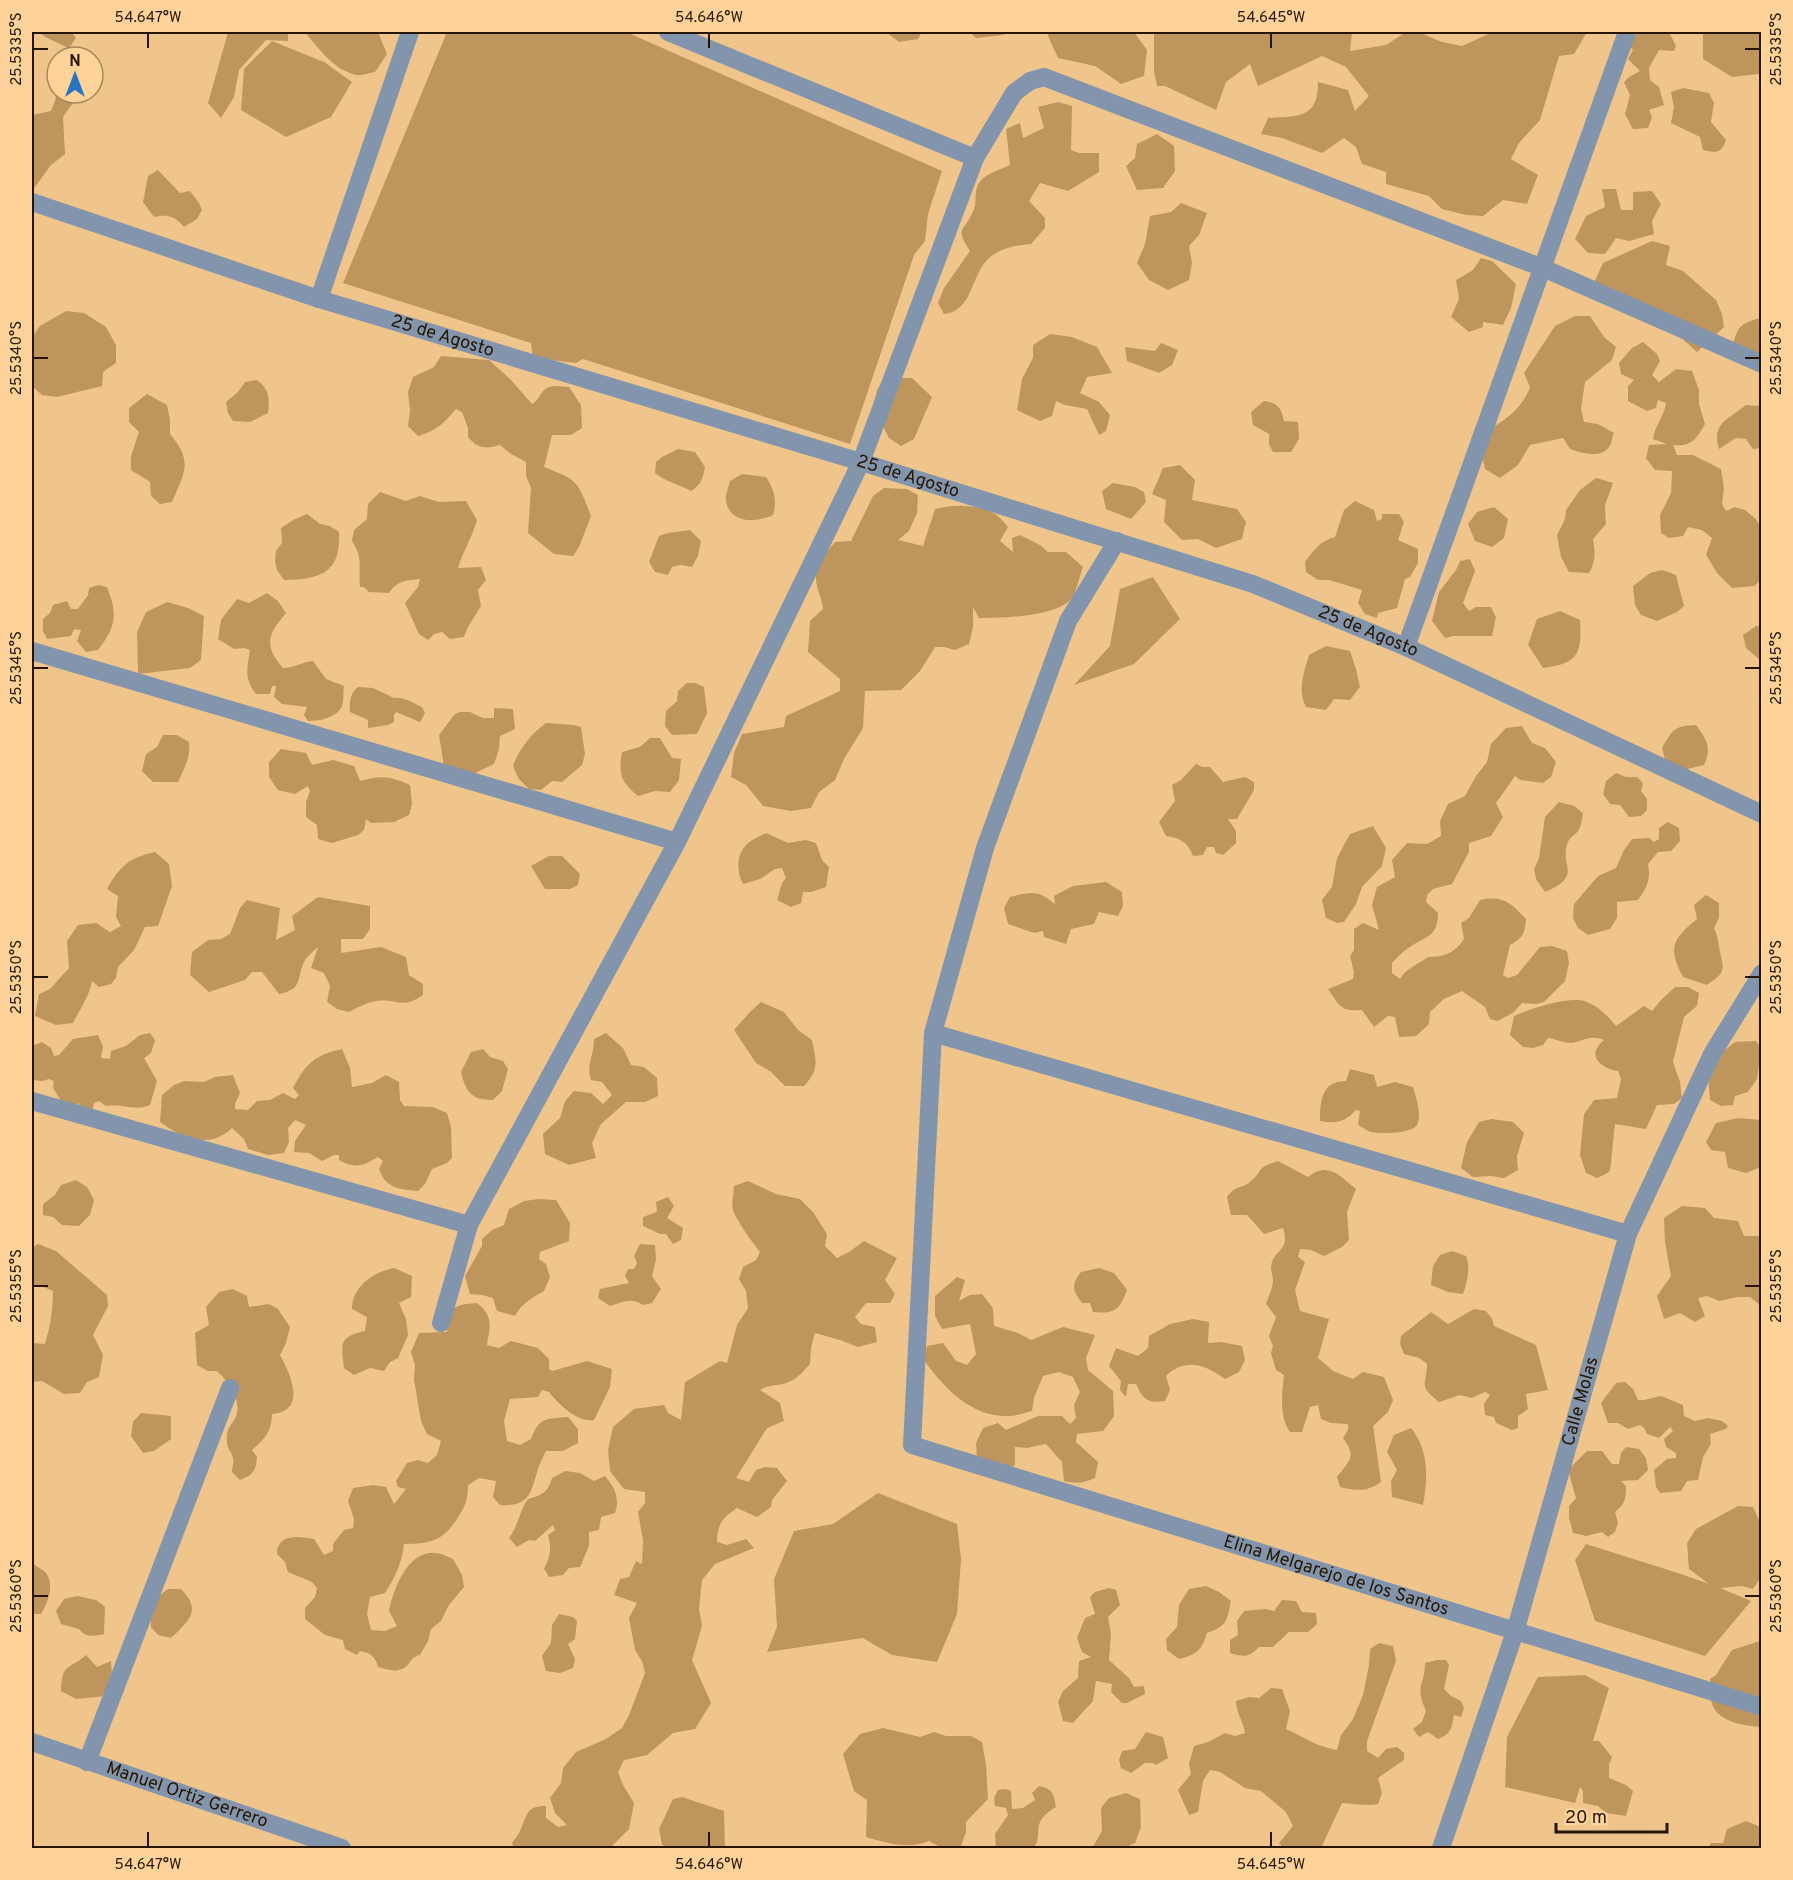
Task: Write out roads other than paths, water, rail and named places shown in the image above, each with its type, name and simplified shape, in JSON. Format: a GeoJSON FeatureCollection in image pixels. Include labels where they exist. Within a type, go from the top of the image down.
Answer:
{"type":"FeatureCollection","features":[{"type":"Feature","properties":{"kind":"street"},"geometry":{"type":"LineString","coordinates":[[319,299],[410,32]]}},
{"type":"Feature","properties":{"kind":"street"},"geometry":{"type":"LineString","coordinates":[[668,32],[975,158]]}},
{"type":"Feature","properties":{"kind":"street"},"geometry":{"type":"LineString","coordinates":[[1406,647],[1627,32]]}},
{"type":"Feature","properties":{"kind":"street"},"geometry":{"type":"LineString","coordinates":[[441,1323],[470,1225],[677,842],[861,462],[975,158],[1014,93],[1030,81],[1044,77],[1543,268],[1761,364]]}},
{"type":"Feature","properties":{"kind":"street","name":"25 de Agosto"},"geometry":{"type":"LineString","coordinates":[[32,202],[319,299],[861,462],[1253,584],[1406,647],[1761,814]]}},
{"type":"Feature","properties":{"kind":"street"},"geometry":{"type":"LineString","coordinates":[[1117,542],[1068,621],[985,848],[933,1033],[1628,1234]]}},
{"type":"Feature","properties":{"kind":"street"},"geometry":{"type":"LineString","coordinates":[[32,651],[677,842]]}},
{"type":"Feature","properties":{"kind":"street","name":"Calle Molas"},"geometry":{"type":"LineString","coordinates":[[1441,1848],[1515,1632],[1628,1234],[1712,1054],[1761,973]]}},
{"type":"Feature","properties":{"kind":"street","name":"Elina Melgarejo de los Santos"},"geometry":{"type":"LineString","coordinates":[[933,1033],[912,1445],[1761,1707]]}},
{"type":"Feature","properties":{"kind":"street"},"geometry":{"type":"LineString","coordinates":[[32,1101],[470,1225]]}},
{"type":"Feature","properties":{"kind":"street"},"geometry":{"type":"LineString","coordinates":[[87,1762],[230,1388]]}},
{"type":"Feature","properties":{"kind":"street","name":"Manuel Ortiz Gerrero"},"geometry":{"type":"LineString","coordinates":[[32,1742],[342,1848]]}}]}
